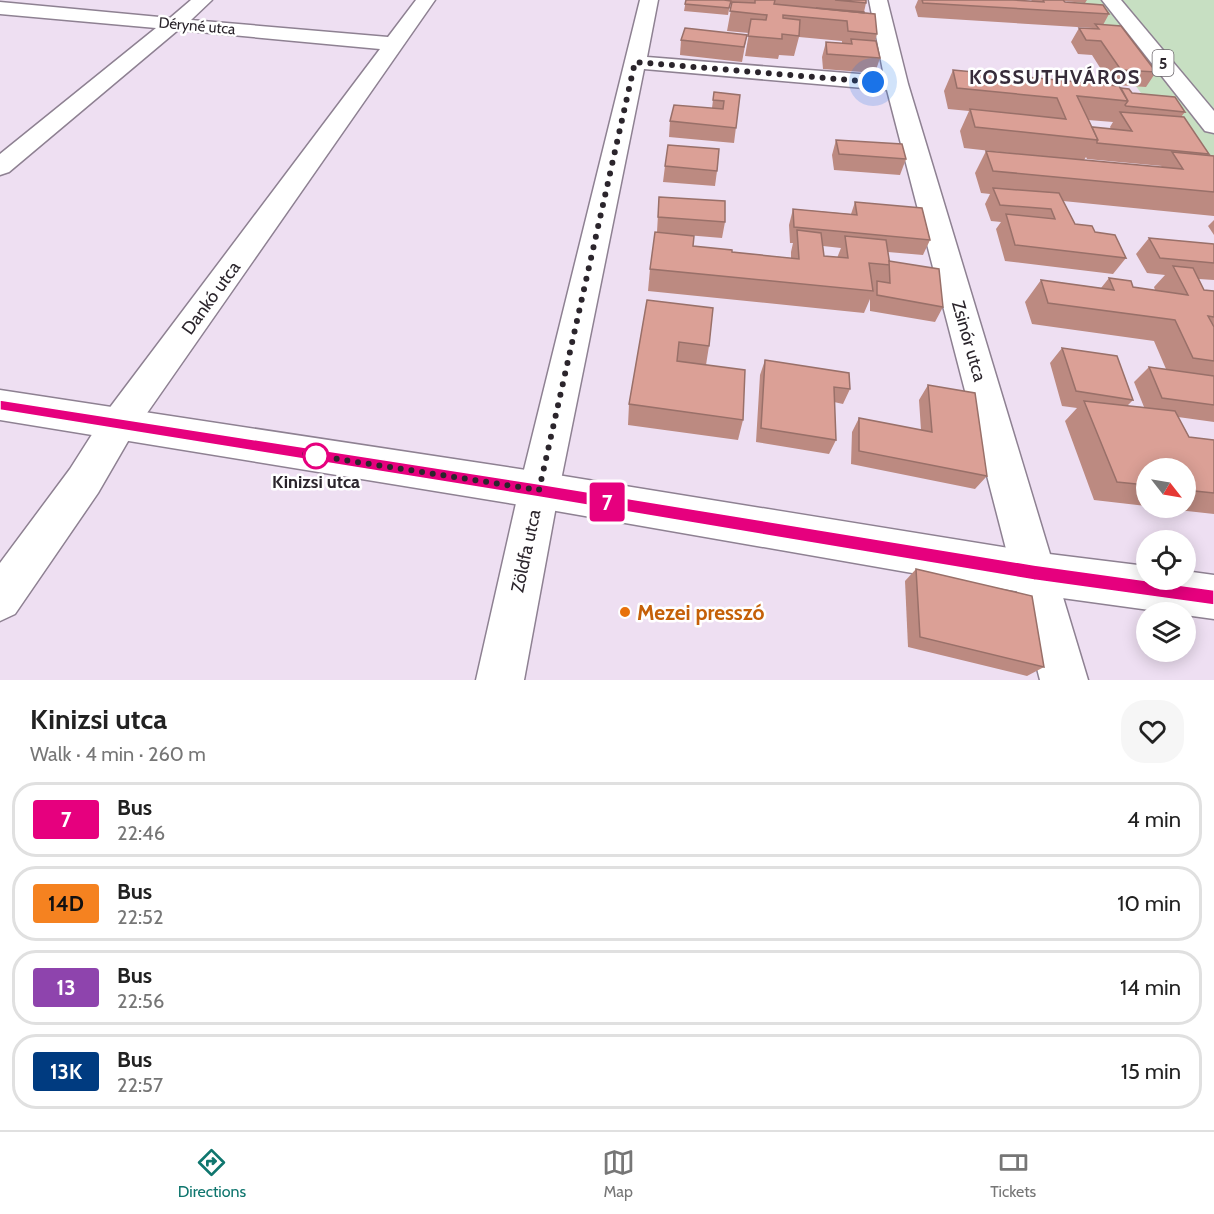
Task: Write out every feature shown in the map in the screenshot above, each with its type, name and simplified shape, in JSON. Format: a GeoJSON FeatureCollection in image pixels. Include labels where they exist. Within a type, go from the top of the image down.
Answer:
{"type":"FeatureCollection","features":[{"type":"Feature","properties":{"kind":"street"},"geometry":{"type":"LineString","coordinates":[[0,167],[11,148],[203,0]]}},
{"type":"Feature","properties":{"kind":"street","name":"Dankó utca"},"geometry":{"type":"LineString","coordinates":[[0,599],[84,481],[118,425],[426,0]]}},
{"type":"Feature","properties":{"kind":"street","name":"Zöldfa utca"},"geometry":{"type":"LineString","coordinates":[[500,680],[539,490],[649,0]]}},
{"type":"Feature","properties":{"kind":"street","name":"Zsinór utca"},"geometry":{"type":"LineString","coordinates":[[878,0],[897,84],[1064,680]]}},
{"type":"Feature","properties":{"kind":"street","name":"5"},"geometry":{"type":"LineString","coordinates":[[1112,0],[1214,126]]}},
{"type":"Feature","properties":{"kind":"street","name":"Déryné utca"},"geometry":{"type":"LineString","coordinates":[[0,8],[394,44]]}},
{"type":"Feature","properties":{"kind":"street"},"geometry":{"type":"LineString","coordinates":[[635,62],[897,84]]}},
{"type":"Feature","properties":{"kind":"street"},"geometry":{"type":"LineString","coordinates":[[0,405],[539,490],[1034,573],[1214,597]]}},
{"type":"Feature","properties":{"kind":"green space"},"geometry":{"type":"Polygon","coordinates":[[[1073,0],[1214,0],[1214,193],[1073,0]]]}},
{"type":"Feature","properties":{"kind":"building"},"geometry":{"type":"Polygon","coordinates":[[[686,0],[731,1],[729,8],[685,4],[686,0]]]}},
{"type":"Feature","properties":{"kind":"building"},"geometry":{"type":"Polygon","coordinates":[[[755,0],[775,0],[774,4],[875,14],[877,34],[848,31],[847,21],[783,15],[783,18],[800,20],[799,36],[782,34],[782,39],[748,36],[751,19],[766,20],[767,15],[730,11],[732,2],[755,3],[755,0]]]}},
{"type":"Feature","properties":{"kind":"building"},"geometry":{"type":"Polygon","coordinates":[[[835,0],[866,0],[866,3],[835,0]]]}},
{"type":"Feature","properties":{"kind":"building"},"geometry":{"type":"Polygon","coordinates":[[[922,0],[1044,2],[1043,0],[1063,0],[1103,5],[1109,14],[923,3],[922,0]]]}},
{"type":"Feature","properties":{"kind":"building"},"geometry":{"type":"Polygon","coordinates":[[[816,8],[864,12],[864,13],[816,8]]]}},
{"type":"Feature","properties":{"kind":"building"},"geometry":{"type":"Polygon","coordinates":[[[1095,24],[1121,26],[1156,72],[1121,70],[1101,41],[1086,40],[1079,28],[1099,29],[1095,24]]]}},
{"type":"Feature","properties":{"kind":"building"},"geometry":{"type":"Polygon","coordinates":[[[685,28],[747,35],[744,47],[681,40],[685,28]]]}},
{"type":"Feature","properties":{"kind":"building"},"geometry":{"type":"Polygon","coordinates":[[[851,39],[876,41],[880,58],[827,54],[826,42],[852,44],[851,39]]]}},
{"type":"Feature","properties":{"kind":"building"},"geometry":{"type":"Polygon","coordinates":[[[953,70],[1119,86],[1128,101],[1077,96],[1098,140],[975,127],[970,109],[1066,119],[1057,98],[957,88],[953,70]]]}},
{"type":"Feature","properties":{"kind":"building"},"geometry":{"type":"Polygon","coordinates":[[[1121,88],[1129,89],[1132,93],[1175,97],[1185,112],[1126,106],[1128,101],[1121,88]]]}},
{"type":"Feature","properties":{"kind":"building"},"geometry":{"type":"Polygon","coordinates":[[[714,92],[740,95],[736,128],[670,121],[674,105],[723,109],[724,101],[713,100],[714,92]]]}},
{"type":"Feature","properties":{"kind":"building"},"geometry":{"type":"Polygon","coordinates":[[[1120,112],[1184,117],[1209,154],[1097,143],[1098,140],[1092,127],[1132,131],[1120,112]]]}},
{"type":"Feature","properties":{"kind":"building"},"geometry":{"type":"Polygon","coordinates":[[[836,140],[902,144],[906,159],[839,154],[836,140]]]}},
{"type":"Feature","properties":{"kind":"building"},"geometry":{"type":"Polygon","coordinates":[[[668,145],[719,149],[717,171],[665,166],[668,145]]]}},
{"type":"Feature","properties":{"kind":"building"},"geometry":{"type":"Polygon","coordinates":[[[986,151],[1183,169],[1172,152],[1214,156],[1214,192],[993,171],[986,151]]]}},
{"type":"Feature","properties":{"kind":"building"},"geometry":{"type":"Polygon","coordinates":[[[993,188],[1059,193],[1075,224],[1092,226],[1095,232],[1115,235],[1126,258],[1015,245],[1006,214],[1055,219],[1051,209],[1000,205],[993,188]]]}},
{"type":"Feature","properties":{"kind":"building"},"geometry":{"type":"Polygon","coordinates":[[[659,197],[725,201],[725,222],[658,217],[659,197]]]}},
{"type":"Feature","properties":{"kind":"building"},"geometry":{"type":"Polygon","coordinates":[[[855,202],[922,208],[930,240],[794,227],[793,209],[857,215],[855,202]]]}},
{"type":"Feature","properties":{"kind":"building"},"geometry":{"type":"Polygon","coordinates":[[[797,230],[821,233],[824,256],[848,258],[845,236],[886,240],[890,265],[869,263],[873,291],[650,269],[655,232],[694,236],[693,246],[799,259],[797,230]]]}},
{"type":"Feature","properties":{"kind":"building"},"geometry":{"type":"Polygon","coordinates":[[[1149,238],[1214,244],[1214,263],[1160,258],[1149,238]]]}},
{"type":"Feature","properties":{"kind":"building"},"geometry":{"type":"Polygon","coordinates":[[[889,261],[939,269],[943,307],[877,295],[877,281],[890,283],[889,261]]]}},
{"type":"Feature","properties":{"kind":"building"},"geometry":{"type":"Polygon","coordinates":[[[1173,266],[1193,268],[1204,290],[1214,291],[1214,317],[1208,316],[1214,327],[1214,361],[1193,358],[1175,320],[1048,303],[1041,280],[1114,290],[1109,278],[1131,281],[1133,287],[1188,295],[1173,266]]]}},
{"type":"Feature","properties":{"kind":"building"},"geometry":{"type":"Polygon","coordinates":[[[647,300],[713,308],[709,346],[679,342],[677,361],[745,370],[743,420],[629,404],[647,300]]]}},
{"type":"Feature","properties":{"kind":"building"},"geometry":{"type":"Polygon","coordinates":[[[1062,348],[1117,356],[1133,400],[1076,391],[1062,348]]]}},
{"type":"Feature","properties":{"kind":"building"},"geometry":{"type":"Polygon","coordinates":[[[765,360],[849,373],[850,389],[834,387],[836,440],[761,428],[765,360]]]}},
{"type":"Feature","properties":{"kind":"building"},"geometry":{"type":"Polygon","coordinates":[[[1149,367],[1214,376],[1214,405],[1162,398],[1149,367]]]}},
{"type":"Feature","properties":{"kind":"building"},"geometry":{"type":"Polygon","coordinates":[[[928,385],[975,393],[987,476],[859,451],[859,418],[932,432],[928,385]]]}},
{"type":"Feature","properties":{"kind":"building"},"geometry":{"type":"Polygon","coordinates":[[[1084,401],[1175,411],[1189,437],[1214,440],[1214,493],[1196,491],[1196,458],[1136,458],[1136,484],[1117,482],[1084,401]]]}},
{"type":"Feature","properties":{"kind":"building"},"geometry":{"type":"Polygon","coordinates":[[[916,569],[1032,596],[1044,667],[920,637],[916,569]]]}},
{"type":"Feature","properties":{"kind":"bus line","name":"7"},"geometry":{"type":"LineString","coordinates":[[0,405],[539,490],[1034,573],[1214,597]]}},
{"type":"Feature","properties":{"kind":"place","name":"Kinizsi utca"},"geometry":{"type":"Point","coordinates":[316,456]}},
{"type":"Feature","properties":{"kind":"place","name":"Mezei presszó"},"geometry":{"type":"Point","coordinates":[625,612]}},
{"type":"Feature","properties":{"kind":"district","name":"KOSSUTHVÁROS"},"geometry":{"type":"Point","coordinates":[1055,77]}},
{"type":"Feature","properties":{"kind":"route"},"geometry":{"type":"LineString","coordinates":[[316,456],[305,454],[539,490],[635,62],[873,82]]}}]}
